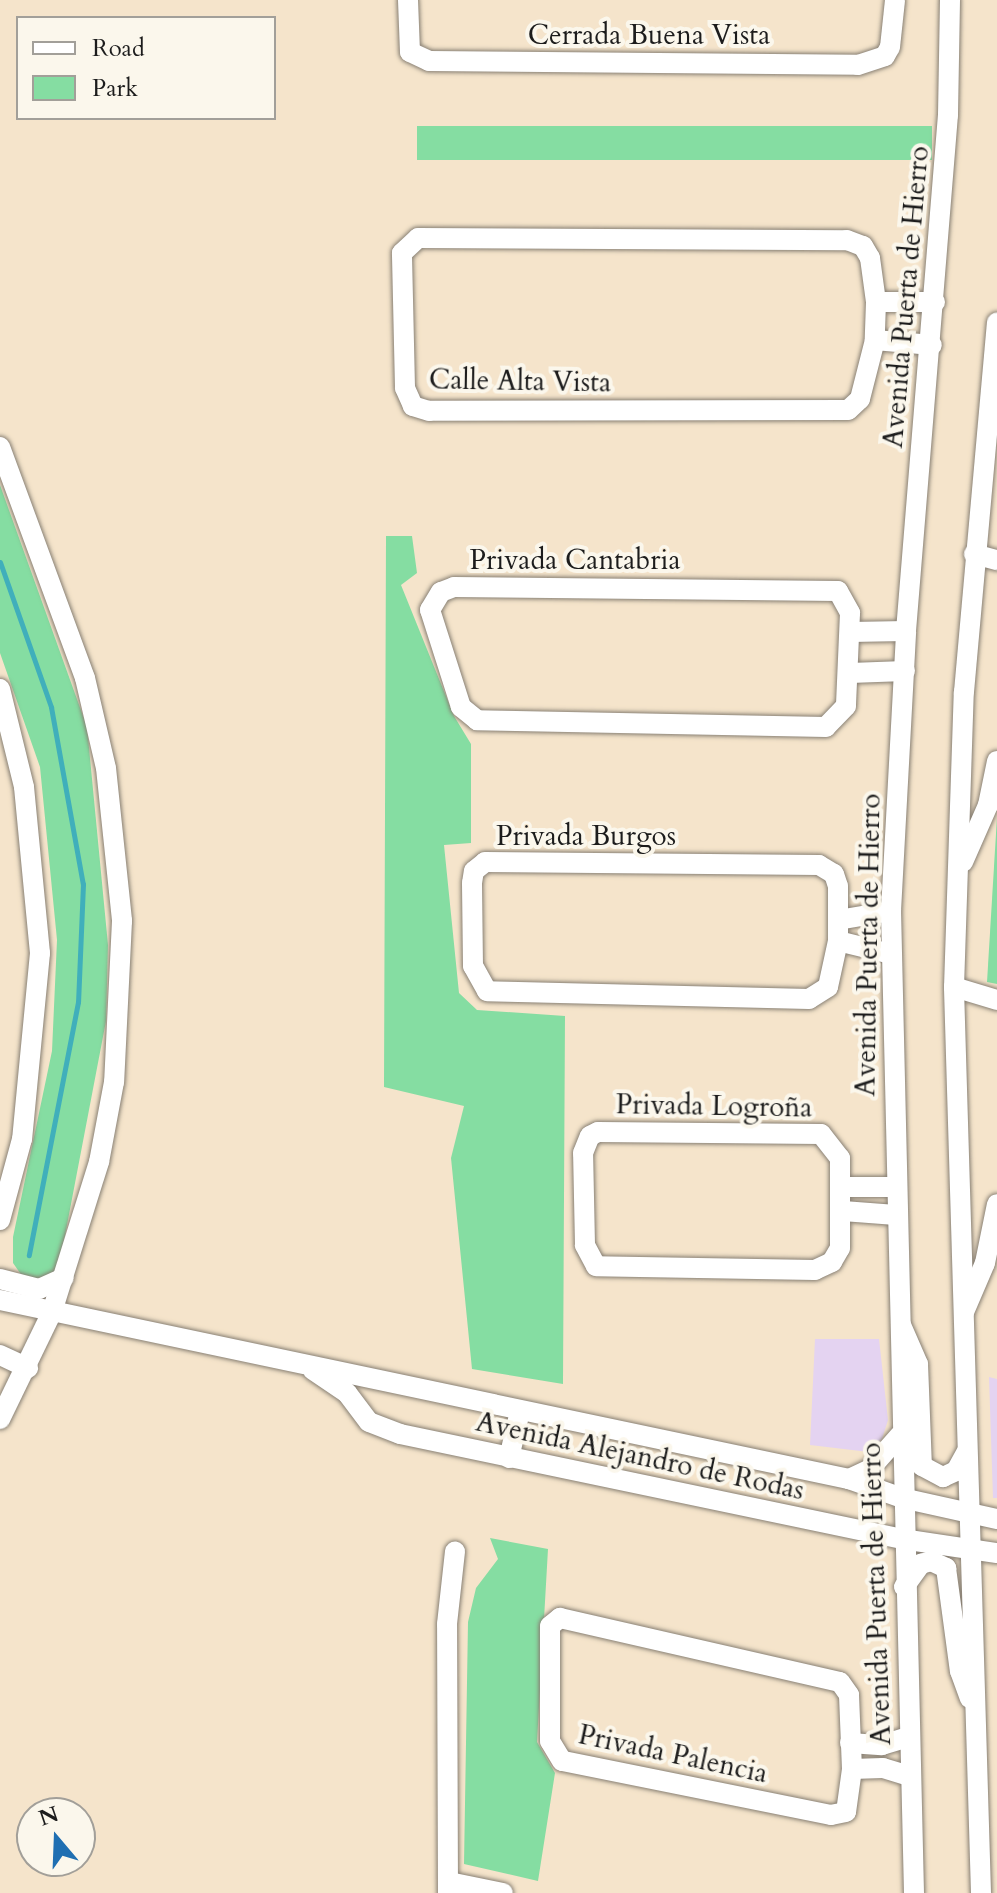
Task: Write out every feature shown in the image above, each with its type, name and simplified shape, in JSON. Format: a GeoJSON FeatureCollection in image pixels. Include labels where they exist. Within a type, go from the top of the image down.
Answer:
{"type":"FeatureCollection","features":[{"type":"Feature","properties":{"kind":"street","name":"Cerrada Buena Vista"},"geometry":{"type":"LineString","coordinates":[[408,0],[410,52],[429,61],[842,65],[885,56],[895,0]]}},
{"type":"Feature","properties":{"kind":"street","name":"Avenida Puerta de Hierro"},"geometry":{"type":"LineString","coordinates":[[914,1893],[902,1539],[891,911],[906,631],[932,345],[948,115],[950,0]]}},
{"type":"Feature","properties":{"kind":"street","name":"Calle Alta Vista"},"geometry":{"type":"LineString","coordinates":[[418,238],[847,240],[863,246],[870,258],[876,302],[875,340],[860,399],[848,410],[429,411],[413,406],[405,388],[402,253],[418,238]]}},
{"type":"Feature","properties":{"kind":"street"},"geometry":{"type":"LineString","coordinates":[[876,302],[935,302]]}},
{"type":"Feature","properties":{"kind":"street"},"geometry":{"type":"LineString","coordinates":[[981,1893],[961,1320],[954,987],[961,865],[964,692],[997,322]]}},
{"type":"Feature","properties":{"kind":"street"},"geometry":{"type":"LineString","coordinates":[[875,340],[932,345]]}},
{"type":"Feature","properties":{"kind":"street"},"geometry":{"type":"LineString","coordinates":[[987,428],[997,408]]}},
{"type":"Feature","properties":{"kind":"street"},"geometry":{"type":"LineString","coordinates":[[0,1419],[28,1368],[52,1312],[86,1212],[114,1082],[122,921],[106,768],[85,678],[2,456]]}},
{"type":"Feature","properties":{"kind":"street"},"geometry":{"type":"LineString","coordinates":[[974,554],[997,560]]}},
{"type":"Feature","properties":{"kind":"street","name":"Privada Cantabria"},"geometry":{"type":"LineString","coordinates":[[454,587],[831,590],[849,604],[850,632],[850,673],[843,715],[826,727],[477,720],[461,707],[430,610],[441,592],[454,587]]}},
{"type":"Feature","properties":{"kind":"street"},"geometry":{"type":"LineString","coordinates":[[850,632],[906,631]]}},
{"type":"Feature","properties":{"kind":"street"},"geometry":{"type":"LineString","coordinates":[[850,673],[905,671]]}},
{"type":"Feature","properties":{"kind":"street"},"geometry":{"type":"LineString","coordinates":[[0,689],[24,787],[40,953],[22,1139],[0,1220]]}},
{"type":"Feature","properties":{"kind":"street"},"geometry":{"type":"LineString","coordinates":[[961,865],[979,831],[997,761]]}},
{"type":"Feature","properties":{"kind":"street","name":"Privada Burgos"},"geometry":{"type":"LineString","coordinates":[[485,862],[819,865],[834,874],[838,886],[838,931],[828,987],[809,999],[495,994],[475,977],[472,883],[474,871],[485,862]]}},
{"type":"Feature","properties":{"kind":"street"},"geometry":{"type":"LineString","coordinates":[[838,931],[891,911]]}},
{"type":"Feature","properties":{"kind":"street"},"geometry":{"type":"LineString","coordinates":[[838,931],[891,954]]}},
{"type":"Feature","properties":{"kind":"street"},"geometry":{"type":"LineString","coordinates":[[954,987],[997,1000]]}},
{"type":"Feature","properties":{"kind":"street","name":"Privada Logroña"},"geometry":{"type":"LineString","coordinates":[[598,1132],[811,1132],[834,1144],[842,1187],[840,1248],[823,1268],[596,1266],[585,1245],[583,1153],[590,1136],[598,1132]]}},
{"type":"Feature","properties":{"kind":"street"},"geometry":{"type":"LineString","coordinates":[[842,1187],[895,1187]]}},
{"type":"Feature","properties":{"kind":"street"},"geometry":{"type":"LineString","coordinates":[[961,1320],[985,1263],[997,1204]]}},
{"type":"Feature","properties":{"kind":"street"},"geometry":{"type":"LineString","coordinates":[[843,1211],[896,1215]]}},
{"type":"Feature","properties":{"kind":"street"},"geometry":{"type":"LineString","coordinates":[[0,1279],[39,1289],[64,1278]]}},
{"type":"Feature","properties":{"kind":"street","name":"Avenida Alejandro de Rodas"},"geometry":{"type":"LineString","coordinates":[[0,1300],[297,1360],[383,1382],[849,1479],[902,1498],[997,1519]]}},
{"type":"Feature","properties":{"kind":"street"},"geometry":{"type":"LineString","coordinates":[[899,1322],[918,1364],[922,1466],[943,1477],[956,1471],[966,1453]]}},
{"type":"Feature","properties":{"kind":"street"},"geometry":{"type":"LineString","coordinates":[[0,1355],[28,1368]]}},
{"type":"Feature","properties":{"kind":"street","name":"Avenida Alejandro de Rodas"},"geometry":{"type":"LineString","coordinates":[[297,1360],[347,1393],[361,1412],[381,1428],[509,1458],[902,1539],[997,1553]]}},
{"type":"Feature","properties":{"kind":"street"},"geometry":{"type":"LineString","coordinates":[[361,1412],[366,1393],[383,1382]]}},
{"type":"Feature","properties":{"kind":"street"},"geometry":{"type":"LineString","coordinates":[[509,1458],[520,1411]]}},
{"type":"Feature","properties":{"kind":"street"},"geometry":{"type":"LineString","coordinates":[[849,1479],[870,1469],[900,1435]]}},
{"type":"Feature","properties":{"kind":"street"},"geometry":{"type":"LineString","coordinates":[[455,1551],[447,1624],[448,1887],[503,1893]]}},
{"type":"Feature","properties":{"kind":"street"},"geometry":{"type":"LineString","coordinates":[[904,1587],[921,1564],[931,1561],[946,1568],[960,1671],[976,1713]]}},
{"type":"Feature","properties":{"kind":"street","name":"Privada Palencia"},"geometry":{"type":"LineString","coordinates":[[560,1618],[834,1678],[849,1695],[850,1743],[852,1769],[846,1812],[838,1816],[562,1761],[550,1741],[551,1624],[560,1618]]}},
{"type":"Feature","properties":{"kind":"street"},"geometry":{"type":"LineString","coordinates":[[850,1743],[882,1745],[908,1737]]}},
{"type":"Feature","properties":{"kind":"street"},"geometry":{"type":"LineString","coordinates":[[852,1769],[883,1768],[910,1776]]}},
{"type":"Feature","properties":{"kind":"shaded area"},"geometry":{"type":"Polygon","coordinates":[[[815,1339],[879,1339],[888,1420],[882,1439],[869,1452],[810,1445],[815,1339]]]}},
{"type":"Feature","properties":{"kind":"shaded area"},"geometry":{"type":"Polygon","coordinates":[[[989,1377],[997,1379],[997,1498],[993,1498],[989,1377]]]}},
{"type":"Feature","properties":{"kind":"green space"},"geometry":{"type":"Polygon","coordinates":[[[417,126],[932,126],[932,160],[417,160],[417,126]]]}},
{"type":"Feature","properties":{"kind":"green space"},"geometry":{"type":"Polygon","coordinates":[[[0,485],[87,727],[108,945],[106,1021],[58,1272],[27,1283],[13,1263],[13,1237],[52,1051],[57,940],[40,767],[0,653],[0,485]]]}},
{"type":"Feature","properties":{"kind":"green space"},"geometry":{"type":"Polygon","coordinates":[[[386,536],[412,536],[417,573],[401,585],[454,716],[471,744],[471,843],[444,845],[459,993],[477,1010],[565,1016],[563,1384],[472,1369],[451,1158],[464,1106],[384,1087],[386,536]]]}},
{"type":"Feature","properties":{"kind":"green space"},"geometry":{"type":"Polygon","coordinates":[[[997,817],[997,984],[987,982],[997,817]]]}},
{"type":"Feature","properties":{"kind":"green space"},"geometry":{"type":"Polygon","coordinates":[[[490,1538],[548,1549],[537,1742],[555,1773],[538,1881],[464,1864],[468,1622],[476,1588],[498,1559],[490,1538]]]}},
{"type":"Feature","properties":{"kind":"waterway"},"geometry":{"type":"LineString","coordinates":[[0,562],[51,707],[83,884],[78,1002],[29,1255]]}}]}
